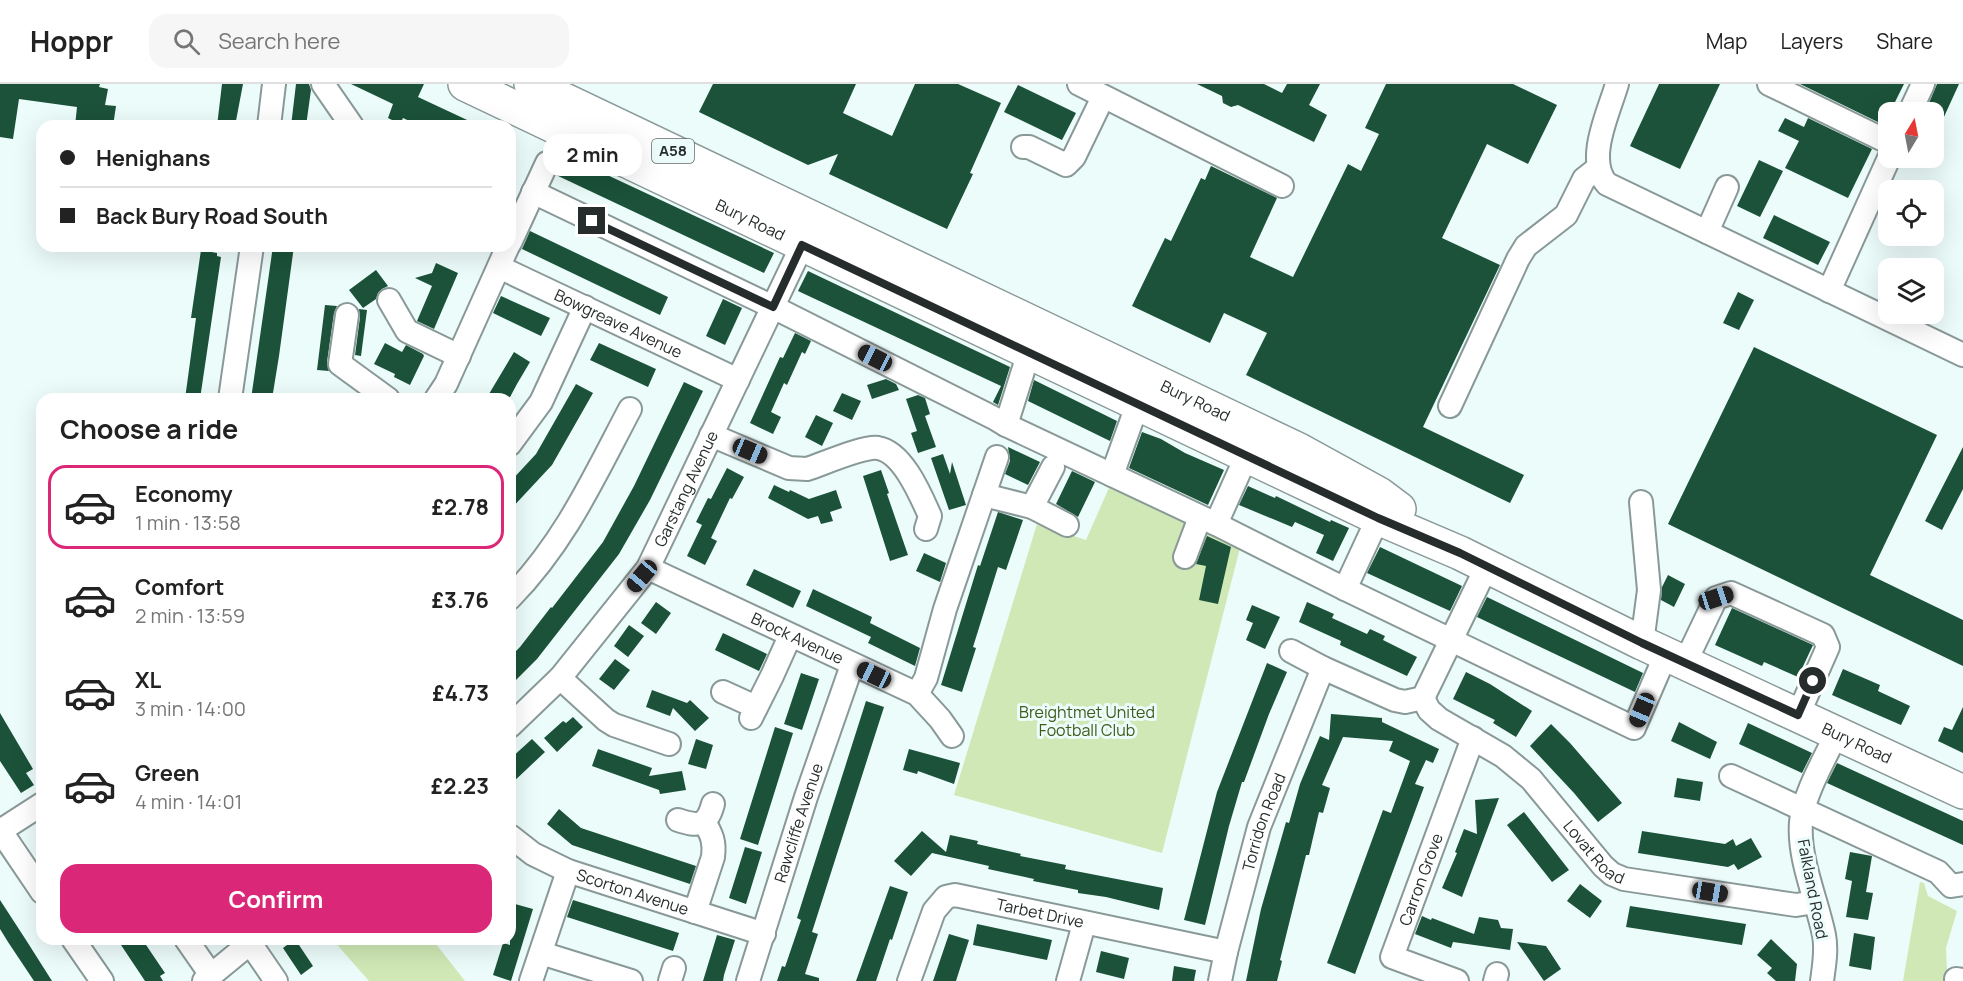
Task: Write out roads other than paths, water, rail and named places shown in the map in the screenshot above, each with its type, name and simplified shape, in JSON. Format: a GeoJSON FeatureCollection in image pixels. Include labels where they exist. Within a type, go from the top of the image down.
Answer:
{"type":"FeatureCollection","features":[{"type":"Feature","properties":{"kind":"highway","name":"Bury Road"},"geometry":{"type":"LineString","coordinates":[[465,84],[809,232],[1299,450],[1379,494],[1473,560]]}},
{"type":"Feature","properties":{"kind":"highway","name":"Bury Road"},"geometry":{"type":"LineString","coordinates":[[531,84],[1029,352],[1963,792]]}},
{"type":"Feature","properties":{"kind":"street"},"geometry":{"type":"LineString","coordinates":[[270,120],[274,84]]}},
{"type":"Feature","properties":{"kind":"street"},"geometry":{"type":"LineString","coordinates":[[323,84],[348,120]]}},
{"type":"Feature","properties":{"kind":"street"},"geometry":{"type":"LineString","coordinates":[[1079,84],[1282,186]]}},
{"type":"Feature","properties":{"kind":"street"},"geometry":{"type":"LineString","coordinates":[[1617,84],[1599,145],[1598,168],[1601,178],[1607,184],[1963,355]]}},
{"type":"Feature","properties":{"kind":"street"},"geometry":{"type":"LineString","coordinates":[[1769,84],[1878,137]]}},
{"type":"Feature","properties":{"kind":"street"},"geometry":{"type":"LineString","coordinates":[[1915,102],[1923,84]]}},
{"type":"Feature","properties":{"kind":"street"},"geometry":{"type":"LineString","coordinates":[[1023,147],[1029,147],[1066,165],[1074,157],[1102,97]]}},
{"type":"Feature","properties":{"kind":"street"},"geometry":{"type":"LineString","coordinates":[[516,229],[547,163]]}},
{"type":"Feature","properties":{"kind":"street"},"geometry":{"type":"LineString","coordinates":[[1450,406],[1526,246],[1566,214],[1584,179],[1598,168]]}},
{"type":"Feature","properties":{"kind":"street"},"geometry":{"type":"LineString","coordinates":[[1829,291],[1884,168]]}},
{"type":"Feature","properties":{"kind":"street"},"geometry":{"type":"LineString","coordinates":[[1707,232],[1727,187]]}},
{"type":"Feature","properties":{"kind":"street"},"geometry":{"type":"LineString","coordinates":[[533,192],[773,307],[1006,425],[1209,521],[1634,729],[1664,653],[1716,598],[1731,593],[1823,635],[1828,647],[1798,715]]}},
{"type":"Feature","properties":{"kind":"street","name":"Garstang Avenue"},"geometry":{"type":"LineString","coordinates":[[516,720],[560,678],[648,568],[809,232]]}},
{"type":"Feature","properties":{"kind":"street"},"geometry":{"type":"LineString","coordinates":[[231,393],[251,252]]}},
{"type":"Feature","properties":{"kind":"street"},"geometry":{"type":"LineString","coordinates":[[440,393],[506,252]]}},
{"type":"Feature","properties":{"kind":"street","name":"Bowgreave Avenue"},"geometry":{"type":"LineString","coordinates":[[499,267],[738,380]]}},
{"type":"Feature","properties":{"kind":"street"},"geometry":{"type":"LineString","coordinates":[[389,300],[407,331],[459,356]]}},
{"type":"Feature","properties":{"kind":"street"},"geometry":{"type":"LineString","coordinates":[[516,436],[541,402],[585,307]]}},
{"type":"Feature","properties":{"kind":"street"},"geometry":{"type":"LineString","coordinates":[[347,315],[340,364],[380,393]]}},
{"type":"Feature","properties":{"kind":"street"},"geometry":{"type":"LineString","coordinates":[[1006,425],[1029,352]]}},
{"type":"Feature","properties":{"kind":"street"},"geometry":{"type":"LineString","coordinates":[[1112,475],[1138,403]]}},
{"type":"Feature","properties":{"kind":"street"},"geometry":{"type":"LineString","coordinates":[[516,592],[550,552],[569,524],[628,408]]}},
{"type":"Feature","properties":{"kind":"street"},"geometry":{"type":"LineString","coordinates":[[711,435],[789,468],[799,469],[807,469],[868,448],[881,438],[888,452],[909,471],[934,522]]}},
{"type":"Feature","properties":{"kind":"street"},"geometry":{"type":"LineString","coordinates":[[1185,557],[1197,525],[1209,521],[1247,455]]}},
{"type":"Feature","properties":{"kind":"street"},"geometry":{"type":"LineString","coordinates":[[917,694],[926,678],[945,609],[997,457]]}},
{"type":"Feature","properties":{"kind":"street"},"geometry":{"type":"LineString","coordinates":[[1032,507],[1053,467]]}},
{"type":"Feature","properties":{"kind":"street"},"geometry":{"type":"LineString","coordinates":[[984,495],[1032,507],[1067,525]]}},
{"type":"Feature","properties":{"kind":"street"},"geometry":{"type":"LineString","coordinates":[[1641,502],[1649,590],[1664,653]]}},
{"type":"Feature","properties":{"kind":"street"},"geometry":{"type":"LineString","coordinates":[[1345,589],[1378,518]]}},
{"type":"Feature","properties":{"kind":"street"},"geometry":{"type":"LineString","coordinates":[[1291,651],[1395,700],[1405,702],[1423,698],[1452,640],[1473,560]]}},
{"type":"Feature","properties":{"kind":"street","name":"Brock Avenue"},"geometry":{"type":"LineString","coordinates":[[648,568],[917,694],[947,722]]}},
{"type":"Feature","properties":{"kind":"street"},"geometry":{"type":"LineString","coordinates":[[723,692],[754,712],[789,636]]}},
{"type":"Feature","properties":{"kind":"street","name":"Rawcliffe Avenue"},"geometry":{"type":"LineString","coordinates":[[748,981],[852,665]]}},
{"type":"Feature","properties":{"kind":"street","name":"Torridon Road"},"geometry":{"type":"LineString","coordinates":[[1220,981],[1259,827],[1323,668]]}},
{"type":"Feature","properties":{"kind":"street"},"geometry":{"type":"LineString","coordinates":[[560,678],[614,725],[669,744]]}},
{"type":"Feature","properties":{"kind":"street","name":"Lovat Road"},"geometry":{"type":"LineString","coordinates":[[1423,698],[1429,710],[1439,719],[1503,756],[1531,779],[1612,874],[1624,879],[1796,905],[1815,902]]}},
{"type":"Feature","properties":{"kind":"street","name":"Falkland Road"},"geometry":{"type":"LineString","coordinates":[[1822,981],[1825,963],[1824,937],[1802,848],[1801,824],[1803,808],[1836,733]]}},
{"type":"Feature","properties":{"kind":"street","name":"Carron Grove"},"geometry":{"type":"LineString","coordinates":[[1457,981],[1392,957],[1473,738]]}},
{"type":"Feature","properties":{"kind":"street"},"geometry":{"type":"LineString","coordinates":[[1731,776],[1938,872],[1957,885]]}},
{"type":"Feature","properties":{"kind":"street"},"geometry":{"type":"LineString","coordinates":[[36,808],[0,831],[36,883]]}},
{"type":"Feature","properties":{"kind":"street"},"geometry":{"type":"LineString","coordinates":[[678,820],[691,824],[709,813],[714,847],[713,856],[695,912]]}},
{"type":"Feature","properties":{"kind":"street","name":"Scorton Avenue"},"geometry":{"type":"LineString","coordinates":[[516,841],[533,854],[568,871],[764,934]]}},
{"type":"Feature","properties":{"kind":"street"},"geometry":{"type":"LineString","coordinates":[[531,981],[568,871]]}},
{"type":"Feature","properties":{"kind":"street","name":"Tarbet Drive"},"geometry":{"type":"LineString","coordinates":[[909,981],[934,910],[946,897],[963,896],[1084,924],[1226,952]]}},
{"type":"Feature","properties":{"kind":"street"},"geometry":{"type":"LineString","coordinates":[[1068,981],[1084,924]]}},
{"type":"Feature","properties":{"kind":"street"},"geometry":{"type":"LineString","coordinates":[[78,945],[102,981]]}},
{"type":"Feature","properties":{"kind":"street"},"geometry":{"type":"LineString","coordinates":[[189,945],[207,978],[247,945]]}},
{"type":"Feature","properties":{"kind":"street"},"geometry":{"type":"LineString","coordinates":[[254,945],[276,981]]}},
{"type":"Feature","properties":{"kind":"street"},"geometry":{"type":"LineString","coordinates":[[541,953],[632,981]]}},
{"type":"Feature","properties":{"kind":"park label","name":"Breightmet United Football Club"},"geometry":{"type":"Point","coordinates":[1087,721]}}]}
